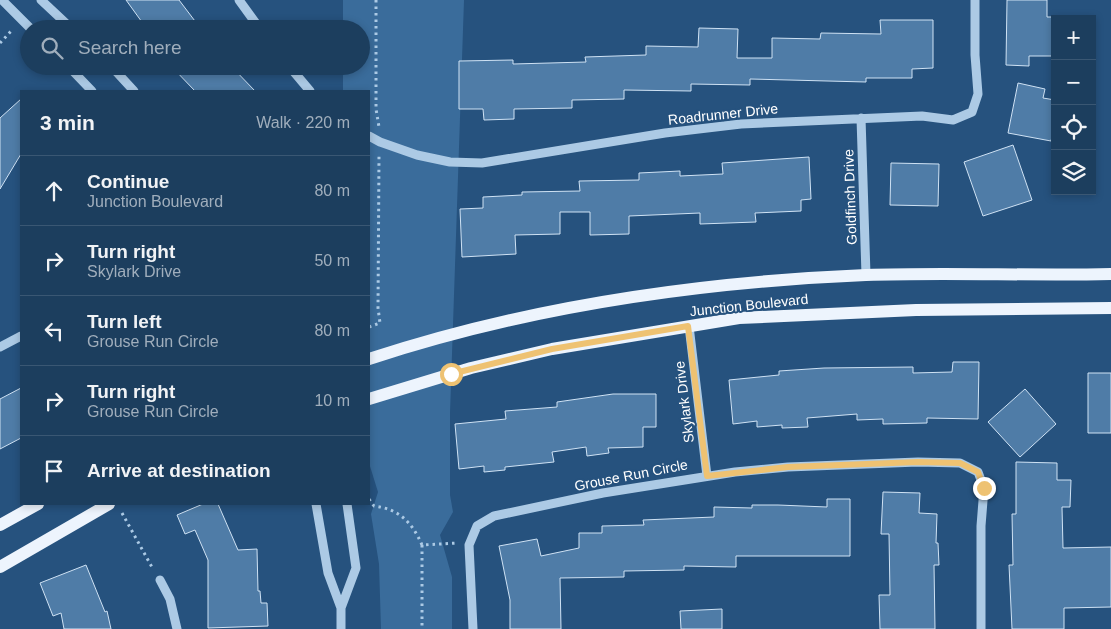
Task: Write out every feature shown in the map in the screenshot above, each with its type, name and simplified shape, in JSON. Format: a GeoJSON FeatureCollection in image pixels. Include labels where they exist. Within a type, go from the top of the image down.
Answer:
{"type":"FeatureCollection","features":[{"type":"Feature","properties":{"kind":"main road","name":"Junction Boulevard"},"geometry":{"type":"LineString","coordinates":[[370,359],[529,316],[641,294],[708,286],[866,275],[1111,274]]}},
{"type":"Feature","properties":{"kind":"main road","name":"Junction Boulevard"},"geometry":{"type":"LineString","coordinates":[[370,399],[480,366],[552,349],[739,318],[830,312],[1111,308]]}},
{"type":"Feature","properties":{"kind":"main road"},"geometry":{"type":"LineString","coordinates":[[0,525],[36,505]]}},
{"type":"Feature","properties":{"kind":"main road"},"geometry":{"type":"LineString","coordinates":[[0,567],[63,528],[107,505]]}},
{"type":"Feature","properties":{"kind":"street"},"geometry":{"type":"LineString","coordinates":[[2,0],[22,20]]}},
{"type":"Feature","properties":{"kind":"street"},"geometry":{"type":"LineString","coordinates":[[42,0],[63,20]]}},
{"type":"Feature","properties":{"kind":"street"},"geometry":{"type":"LineString","coordinates":[[239,0],[253,20]]}},
{"type":"Feature","properties":{"kind":"street","name":"Roadrunner Drive"},"geometry":{"type":"LineString","coordinates":[[370,137],[417,155],[450,162],[482,163],[665,133],[741,124],[922,116],[953,120],[972,112],[978,94],[975,54],[975,0]]}},
{"type":"Feature","properties":{"kind":"street"},"geometry":{"type":"LineString","coordinates":[[77,75],[91,90]]}},
{"type":"Feature","properties":{"kind":"street"},"geometry":{"type":"LineString","coordinates":[[119,75],[133,90]]}},
{"type":"Feature","properties":{"kind":"street"},"geometry":{"type":"LineString","coordinates":[[297,75],[309,90]]}},
{"type":"Feature","properties":{"kind":"street","name":"Goldfinch Drive"},"geometry":{"type":"LineString","coordinates":[[861,118],[866,275]]}},
{"type":"Feature","properties":{"kind":"street","name":"Skylark Drive"},"geometry":{"type":"LineString","coordinates":[[688,326],[707,476]]}},
{"type":"Feature","properties":{"kind":"street"},"geometry":{"type":"LineString","coordinates":[[0,347],[20,337]]}},
{"type":"Feature","properties":{"kind":"street","name":"Grouse Run Circle"},"geometry":{"type":"LineString","coordinates":[[469,545],[477,526],[494,516],[603,493],[707,476],[788,467],[918,462],[960,463],[978,472],[984,488],[981,526],[981,629]]}},
{"type":"Feature","properties":{"kind":"street"},"geometry":{"type":"LineString","coordinates":[[316,505],[328,573],[341,608],[341,629]]}},
{"type":"Feature","properties":{"kind":"street"},"geometry":{"type":"LineString","coordinates":[[341,608],[356,568],[347,505]]}},
{"type":"Feature","properties":{"kind":"street"},"geometry":{"type":"LineString","coordinates":[[469,545],[473,629]]}},
{"type":"Feature","properties":{"kind":"street"},"geometry":{"type":"LineString","coordinates":[[160,580],[170,599],[177,629]]}},
{"type":"Feature","properties":{"kind":"path"},"geometry":{"type":"LineString","coordinates":[[370,327],[380,323],[378,308],[380,142],[376,109],[376,0]]}},
{"type":"Feature","properties":{"kind":"path"},"geometry":{"type":"LineString","coordinates":[[370,500],[374,506],[392,509],[403,516],[415,529],[422,545],[422,629]]}},
{"type":"Feature","properties":{"kind":"path"},"geometry":{"type":"LineString","coordinates":[[121,511],[160,580]]}},
{"type":"Feature","properties":{"kind":"path"},"geometry":{"type":"LineString","coordinates":[[422,545],[446,542],[469,545]]}},
{"type":"Feature","properties":{"kind":"shaded area"},"geometry":{"type":"Polygon","coordinates":[[[343,0],[464,0],[450,413],[450,495],[453,512],[440,535],[452,577],[452,629],[381,629],[379,564],[371,514],[378,492],[370,466],[370,90],[343,90],[343,75],[370,75],[370,20],[343,20],[343,0]]]}},
{"type":"Feature","properties":{"kind":"building"},"geometry":{"type":"Polygon","coordinates":[[[126,0],[179,0],[194,20],[140,20],[126,0]]]}},
{"type":"Feature","properties":{"kind":"building"},"geometry":{"type":"Polygon","coordinates":[[[1007,0],[1047,0],[1047,17],[1051,17],[1051,56],[1029,56],[1029,66],[1006,65],[1007,0]]]}},
{"type":"Feature","properties":{"kind":"building"},"geometry":{"type":"Polygon","coordinates":[[[880,20],[933,20],[933,68],[912,69],[912,78],[866,78],[866,82],[750,79],[750,85],[691,84],[691,91],[624,90],[624,99],[572,100],[572,108],[514,109],[514,119],[484,120],[483,109],[459,109],[459,61],[513,60],[513,64],[586,62],[585,57],[646,55],[646,46],[698,47],[699,28],[738,29],[737,58],[772,58],[772,38],[820,39],[821,33],[881,34],[880,20]]]}},
{"type":"Feature","properties":{"kind":"building"},"geometry":{"type":"Polygon","coordinates":[[[180,75],[240,75],[254,90],[194,90],[180,75]]]}},
{"type":"Feature","properties":{"kind":"building"},"geometry":{"type":"Polygon","coordinates":[[[1018,83],[1045,89],[1043,98],[1051,99],[1051,141],[1008,133],[1018,83]]]}},
{"type":"Feature","properties":{"kind":"building"},"geometry":{"type":"Polygon","coordinates":[[[20,100],[20,156],[0,189],[0,118],[20,100]]]}},
{"type":"Feature","properties":{"kind":"building"},"geometry":{"type":"Polygon","coordinates":[[[1013,145],[1032,200],[983,216],[964,162],[1013,145]]]}},
{"type":"Feature","properties":{"kind":"building"},"geometry":{"type":"Polygon","coordinates":[[[809,157],[811,199],[801,200],[801,211],[755,213],[756,222],[700,224],[700,213],[629,216],[629,234],[590,235],[590,212],[560,212],[560,234],[515,235],[516,254],[462,257],[460,209],[483,208],[483,197],[522,195],[522,192],[580,191],[579,181],[639,180],[639,173],[680,171],[680,176],[723,174],[722,163],[809,157]]]}},
{"type":"Feature","properties":{"kind":"building"},"geometry":{"type":"Polygon","coordinates":[[[891,163],[939,164],[938,206],[890,205],[891,163]]]}},
{"type":"Feature","properties":{"kind":"building"},"geometry":{"type":"Polygon","coordinates":[[[953,362],[979,362],[978,419],[927,418],[927,423],[883,424],[883,419],[857,420],[857,414],[807,418],[808,427],[782,428],[782,425],[757,427],[757,421],[733,424],[729,380],[779,375],[779,371],[824,368],[913,367],[913,373],[952,372],[953,362]]]}},
{"type":"Feature","properties":{"kind":"building"},"geometry":{"type":"Polygon","coordinates":[[[1088,373],[1111,373],[1111,433],[1088,433],[1088,373]]]}},
{"type":"Feature","properties":{"kind":"building"},"geometry":{"type":"Polygon","coordinates":[[[20,389],[20,439],[0,449],[0,399],[20,389]]]}},
{"type":"Feature","properties":{"kind":"building"},"geometry":{"type":"Polygon","coordinates":[[[1025,389],[1056,424],[1020,457],[988,422],[1025,389]]]}},
{"type":"Feature","properties":{"kind":"building"},"geometry":{"type":"Polygon","coordinates":[[[613,394],[656,394],[656,427],[643,427],[643,447],[608,448],[609,453],[587,456],[586,447],[552,452],[554,462],[505,467],[505,470],[484,472],[484,466],[459,469],[455,424],[506,419],[505,411],[557,407],[557,402],[613,394]]]}},
{"type":"Feature","properties":{"kind":"building"},"geometry":{"type":"Polygon","coordinates":[[[1016,462],[1057,463],[1057,480],[1071,480],[1070,507],[1062,507],[1063,548],[1111,547],[1111,607],[1064,608],[1064,629],[1012,629],[1009,565],[1013,565],[1012,514],[1016,514],[1016,462]]]}},
{"type":"Feature","properties":{"kind":"building"},"geometry":{"type":"Polygon","coordinates":[[[883,492],[920,493],[919,513],[937,514],[936,543],[938,543],[939,565],[934,565],[935,629],[880,629],[879,595],[890,595],[889,534],[881,534],[883,492]]]}},
{"type":"Feature","properties":{"kind":"building"},"geometry":{"type":"Polygon","coordinates":[[[827,499],[850,499],[850,556],[736,556],[736,567],[684,566],[684,570],[624,571],[624,577],[560,578],[561,629],[510,629],[510,600],[499,546],[537,539],[541,556],[579,548],[579,533],[602,533],[602,526],[644,525],[643,520],[714,517],[714,507],[752,508],[752,505],[778,505],[827,507],[827,499]]]}},
{"type":"Feature","properties":{"kind":"building"},"geometry":{"type":"Polygon","coordinates":[[[201,505],[218,505],[238,550],[257,549],[258,591],[260,591],[261,603],[267,603],[268,626],[208,628],[208,560],[195,530],[185,534],[177,515],[201,505]]]}},
{"type":"Feature","properties":{"kind":"building"},"geometry":{"type":"Polygon","coordinates":[[[86,565],[105,612],[107,611],[111,629],[64,629],[61,613],[53,616],[40,583],[86,565]]]}},
{"type":"Feature","properties":{"kind":"building"},"geometry":{"type":"Polygon","coordinates":[[[722,609],[722,629],[681,629],[680,611],[722,609]]]}},
{"type":"Feature","properties":{"kind":"route"},"geometry":{"type":"LineString","coordinates":[[451,374],[552,349],[688,326],[707,476],[788,467],[918,462],[960,463],[978,472],[984,488]]}}]}
